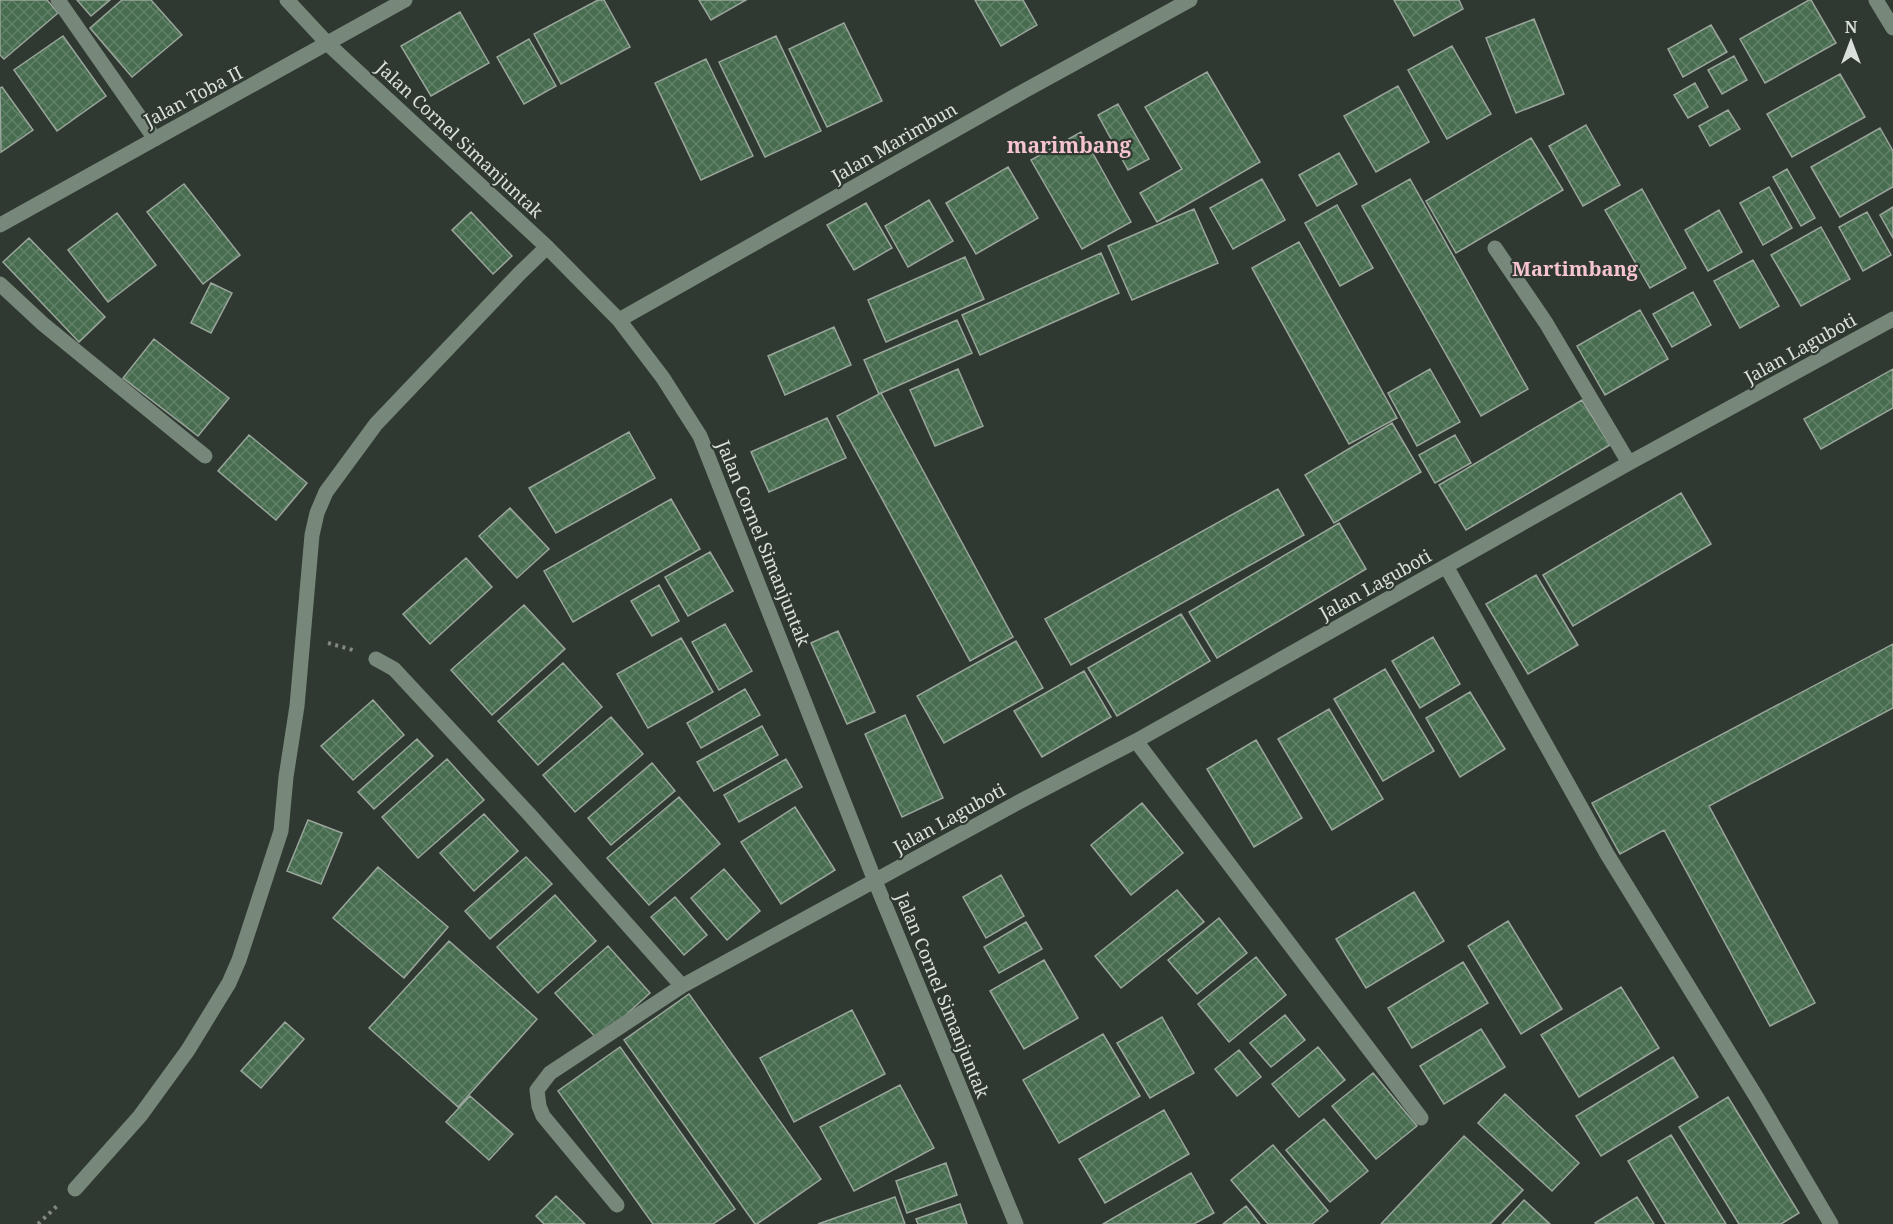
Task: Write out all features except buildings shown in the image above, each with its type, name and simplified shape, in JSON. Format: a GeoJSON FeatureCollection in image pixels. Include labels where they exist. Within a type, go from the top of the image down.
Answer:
{"type":"FeatureCollection","features":[{"type":"Feature","properties":{"kind":"street"},"geometry":{"type":"LineString","coordinates":[[58,0],[155,139]]}},
{"type":"Feature","properties":{"kind":"street","name":"Jalan Cornel Simanjuntak"},"geometry":{"type":"LineString","coordinates":[[287,0],[328,44],[548,247],[619,320],[663,378],[700,436],[875,881],[1016,1224]]}},
{"type":"Feature","properties":{"kind":"street","name":"Jalan Toba II"},"geometry":{"type":"LineString","coordinates":[[0,225],[405,0]]}},
{"type":"Feature","properties":{"kind":"street","name":"Jalan Marimbun"},"geometry":{"type":"LineString","coordinates":[[619,320],[1190,0]]}},
{"type":"Feature","properties":{"kind":"street"},"geometry":{"type":"LineString","coordinates":[[1876,0],[1893,28]]}},
{"type":"Feature","properties":{"kind":"street"},"geometry":{"type":"LineString","coordinates":[[75,1189],[140,1116],[188,1050],[229,982],[239,960],[281,831],[312,535],[317,513],[326,492],[334,478],[376,424],[520,273],[548,247]]}},
{"type":"Feature","properties":{"kind":"street"},"geometry":{"type":"LineString","coordinates":[[1495,248],[1546,323],[1629,464]]}},
{"type":"Feature","properties":{"kind":"street"},"geometry":{"type":"LineString","coordinates":[[0,284],[43,324],[205,456]]}},
{"type":"Feature","properties":{"kind":"street","name":"Jalan Laguboti"},"geometry":{"type":"LineString","coordinates":[[617,1205],[543,1116],[537,1090],[550,1073],[682,986],[1136,741],[1446,566],[1893,319]]}},
{"type":"Feature","properties":{"kind":"street"},"geometry":{"type":"LineString","coordinates":[[1446,566],[1607,854],[1751,1088],[1831,1224]]}},
{"type":"Feature","properties":{"kind":"street"},"geometry":{"type":"LineString","coordinates":[[376,659],[394,669],[537,823],[682,986]]}},
{"type":"Feature","properties":{"kind":"street"},"geometry":{"type":"LineString","coordinates":[[1136,741],[1421,1118]]}},
{"type":"Feature","properties":{"kind":"path"},"geometry":{"type":"LineString","coordinates":[[303,636],[360,652],[376,659]]}},
{"type":"Feature","properties":{"kind":"district","name":"marimbang"},"geometry":{"type":"Point","coordinates":[1069,145]}},
{"type":"Feature","properties":{"kind":"district","name":"Martimbang"},"geometry":{"type":"Point","coordinates":[1575,268]}}]}
